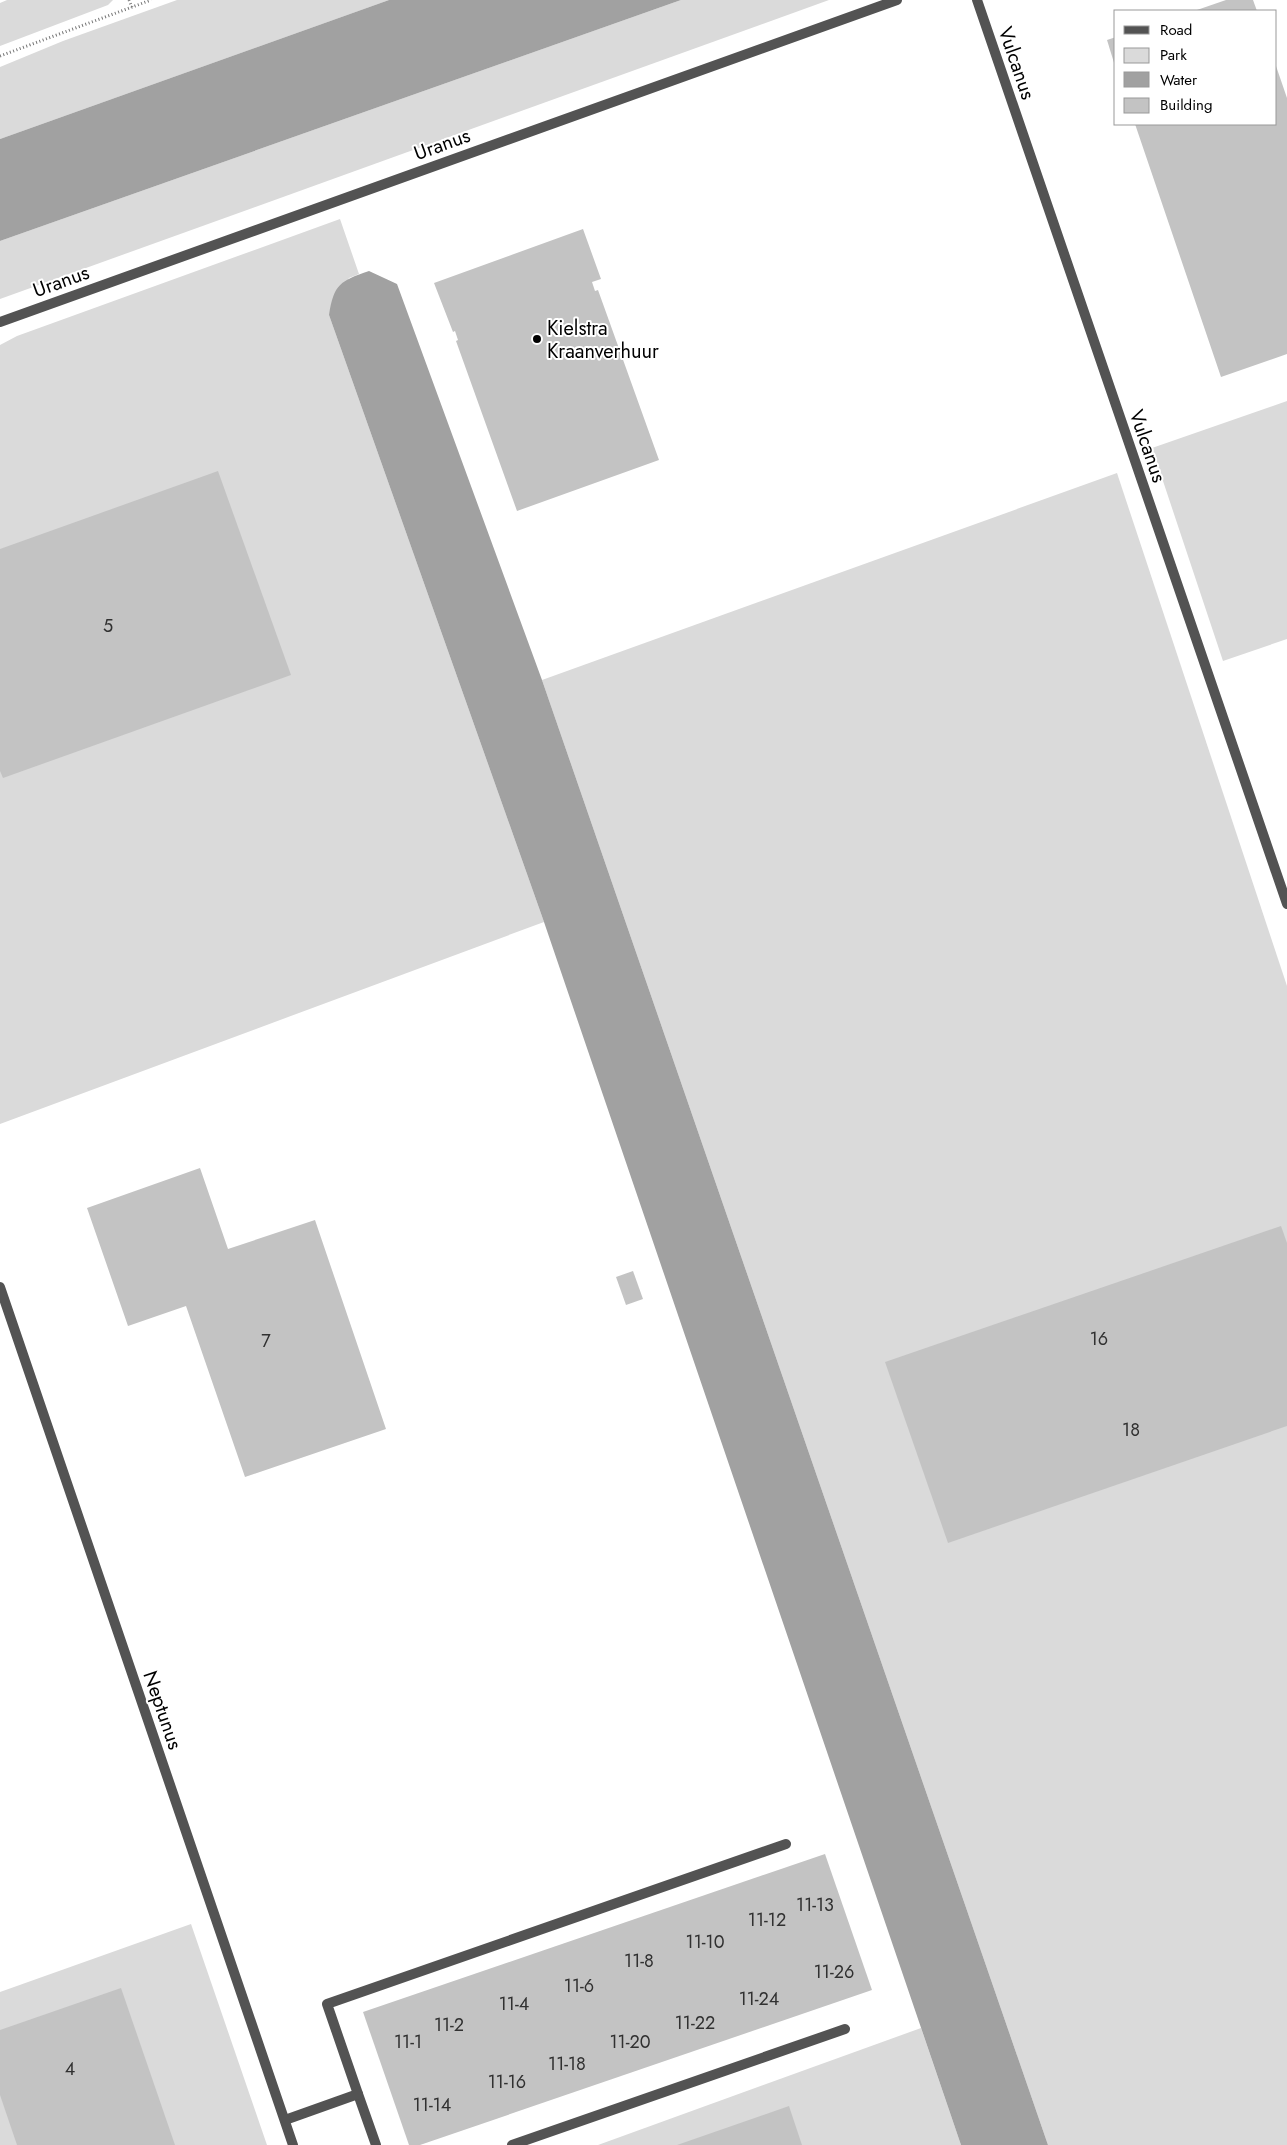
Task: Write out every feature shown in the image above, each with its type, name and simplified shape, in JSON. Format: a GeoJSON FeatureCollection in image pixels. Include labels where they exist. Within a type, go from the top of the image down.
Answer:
{"type":"FeatureCollection","features":[{"type":"Feature","properties":{"kind":"street","name":"Uranus"},"geometry":{"type":"LineString","coordinates":[[0,322],[897,0]]}},
{"type":"Feature","properties":{"kind":"street","name":"Vulcanus"},"geometry":{"type":"LineString","coordinates":[[976,0],[1287,904]]}},
{"type":"Feature","properties":{"kind":"street","name":"Neptunus"},"geometry":{"type":"LineString","coordinates":[[0,1287],[293,2145]]}},
{"type":"Feature","properties":{"kind":"street"},"geometry":{"type":"LineString","coordinates":[[376,2145],[326,2004],[786,1844]]}},
{"type":"Feature","properties":{"kind":"street"},"geometry":{"type":"LineString","coordinates":[[512,2145],[844,2028]]}},
{"type":"Feature","properties":{"kind":"street"},"geometry":{"type":"LineString","coordinates":[[285,2120],[358,2094]]}},
{"type":"Feature","properties":{"kind":"path"},"geometry":{"type":"LineString","coordinates":[[129,0],[132,7]]}},
{"type":"Feature","properties":{"kind":"path"},"geometry":{"type":"LineString","coordinates":[[0,56],[151,0]]}},
{"type":"Feature","properties":{"kind":"green space"},"geometry":{"type":"Polygon","coordinates":[[[7,0],[113,0],[108,5],[0,46],[0,3],[7,0]]]}},
{"type":"Feature","properties":{"kind":"green space"},"geometry":{"type":"Polygon","coordinates":[[[177,0],[389,0],[0,139],[0,67],[63,41],[177,0]]]}},
{"type":"Feature","properties":{"kind":"green space"},"geometry":{"type":"Polygon","coordinates":[[[681,0],[829,0],[0,299],[0,241],[681,0]]]}},
{"type":"Feature","properties":{"kind":"green space"},"geometry":{"type":"Polygon","coordinates":[[[340,219],[359,274],[349,278],[329,315],[544,922],[0,1124],[0,345],[17,336],[340,219]]]}},
{"type":"Feature","properties":{"kind":"green space"},"geometry":{"type":"Polygon","coordinates":[[[1287,401],[1287,639],[1223,661],[1152,448],[1287,401]]]}},
{"type":"Feature","properties":{"kind":"green space"},"geometry":{"type":"Polygon","coordinates":[[[1117,473],[1287,986],[1287,2145],[1048,2145],[542,680],[1117,473]]]}},
{"type":"Feature","properties":{"kind":"green space"},"geometry":{"type":"Polygon","coordinates":[[[191,1924],[267,2145],[0,2145],[0,1992],[191,1924]]]}},
{"type":"Feature","properties":{"kind":"green space"},"geometry":{"type":"Polygon","coordinates":[[[921,2028],[961,2145],[598,2145],[921,2028]]]}},
{"type":"Feature","properties":{"kind":"water"},"geometry":{"type":"Polygon","coordinates":[[[389,0],[681,0],[0,241],[0,139],[389,0]]]}},
{"type":"Feature","properties":{"kind":"water"},"geometry":{"type":"Polygon","coordinates":[[[369,271],[397,284],[542,680],[1048,2145],[961,2145],[544,922],[329,315],[333,296],[340,285],[351,278],[369,271]]]}},
{"type":"Feature","properties":{"kind":"building"},"geometry":{"type":"Polygon","coordinates":[[[1226,0],[1253,0],[1257,10],[1197,10],[1226,0]]]}},
{"type":"Feature","properties":{"kind":"building"},"geometry":{"type":"Polygon","coordinates":[[[1114,38],[1114,63],[1107,40],[1114,38]]]}},
{"type":"Feature","properties":{"kind":"building"},"geometry":{"type":"Polygon","coordinates":[[[1277,69],[1287,98],[1287,354],[1221,377],[1135,125],[1277,125],[1277,69]]]}},
{"type":"Feature","properties":{"kind":"building"},"geometry":{"type":"Polygon","coordinates":[[[583,229],[601,279],[592,282],[595,291],[598,290],[659,460],[517,511],[456,341],[458,340],[455,331],[453,332],[434,283],[583,229]]]}},
{"type":"Feature","properties":{"kind":"building"},"geometry":{"type":"Polygon","coordinates":[[[218,471],[291,675],[3,778],[0,771],[0,549],[218,471]]]}},
{"type":"Feature","properties":{"kind":"building"},"geometry":{"type":"Polygon","coordinates":[[[200,1168],[228,1249],[315,1220],[386,1429],[245,1477],[186,1306],[128,1326],[87,1208],[200,1168]]]}},
{"type":"Feature","properties":{"kind":"building"},"geometry":{"type":"Polygon","coordinates":[[[1281,1226],[1287,1243],[1287,1426],[948,1543],[885,1362],[1281,1226]]]}},
{"type":"Feature","properties":{"kind":"building"},"geometry":{"type":"Polygon","coordinates":[[[633,1271],[643,1299],[626,1305],[616,1277],[633,1271]]]}},
{"type":"Feature","properties":{"kind":"building"},"geometry":{"type":"Polygon","coordinates":[[[825,1854],[872,1990],[420,2145],[409,2145],[363,2012],[825,1854]]]}},
{"type":"Feature","properties":{"kind":"building"},"geometry":{"type":"Polygon","coordinates":[[[121,1988],[175,2145],[17,2145],[0,2095],[0,2030],[121,1988]]]}},
{"type":"Feature","properties":{"kind":"building"},"geometry":{"type":"Polygon","coordinates":[[[789,2106],[802,2145],[677,2145],[789,2106]]]}},
{"type":"Feature","properties":{"kind":"place","name":"Kielstra Kraanverhuur"},"geometry":{"type":"Point","coordinates":[537,339]}}]}
